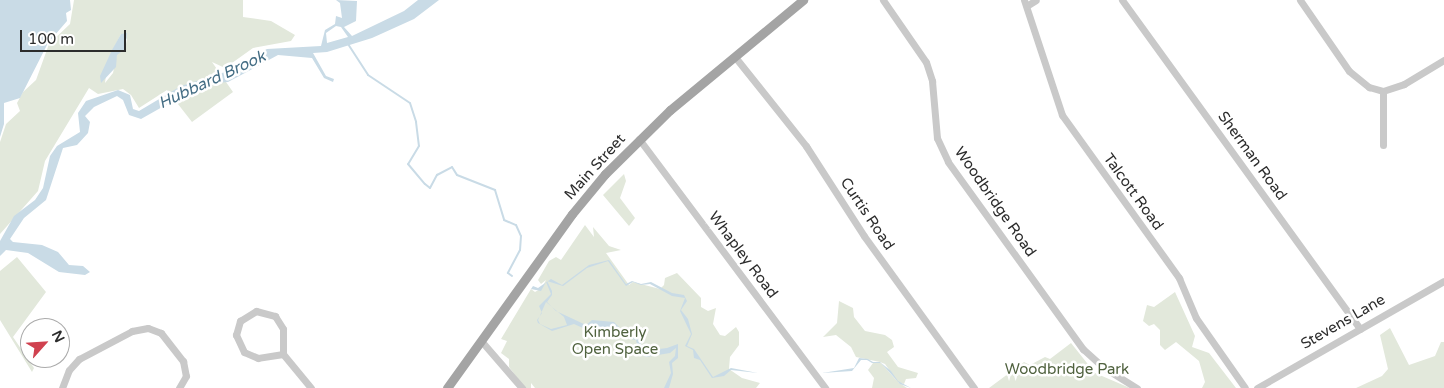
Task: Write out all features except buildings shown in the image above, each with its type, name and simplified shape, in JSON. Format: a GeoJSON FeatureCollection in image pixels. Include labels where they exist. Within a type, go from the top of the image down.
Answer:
{"type":"FeatureCollection","features":[{"type":"Feature","properties":{"kind":"main road","name":"Main Street"},"geometry":{"type":"LineString","coordinates":[[448,388],[483,343],[572,214],[639,139],[803,0]]}},
{"type":"Feature","properties":{"kind":"street","name":"Woodbridge Road"},"geometry":{"type":"LineString","coordinates":[[883,0],[926,62],[932,81],[937,138],[948,162],[1083,350],[1103,367],[1137,388]]}},
{"type":"Feature","properties":{"kind":"street"},"geometry":{"type":"LineString","coordinates":[[1026,3],[1036,0]]}},
{"type":"Feature","properties":{"kind":"street","name":"Sherman Road"},"geometry":{"type":"LineString","coordinates":[[1122,0],[1360,329]]}},
{"type":"Feature","properties":{"kind":"street"},"geometry":{"type":"LineString","coordinates":[[1300,0],[1349,71],[1369,87],[1383,90],[1404,84],[1444,60]]}},
{"type":"Feature","properties":{"kind":"street","name":"Talcott Road"},"geometry":{"type":"LineString","coordinates":[[1026,3],[1062,115],[1179,278],[1196,318],[1246,388]]}},
{"type":"Feature","properties":{"kind":"street","name":"Curtis Road"},"geometry":{"type":"LineString","coordinates":[[735,56],[806,146],[864,236],[974,388]]}},
{"type":"Feature","properties":{"kind":"street"},"geometry":{"type":"LineString","coordinates":[[1383,90],[1383,145]]}},
{"type":"Feature","properties":{"kind":"street","name":"Whapley Road"},"geometry":{"type":"LineString","coordinates":[[639,139],[826,388]]}},
{"type":"Feature","properties":{"kind":"street","name":"Stevens Lane"},"geometry":{"type":"LineString","coordinates":[[1257,388],[1444,281]]}},
{"type":"Feature","properties":{"kind":"street"},"geometry":{"type":"LineString","coordinates":[[283,354],[258,358],[244,352],[236,335],[240,321],[256,311],[275,316],[282,329],[283,354],[311,388]]}},
{"type":"Feature","properties":{"kind":"street"},"geometry":{"type":"LineString","coordinates":[[62,388],[69,370],[79,358],[132,331],[148,328],[161,333],[183,361],[186,376],[179,388]]}},
{"type":"Feature","properties":{"kind":"street"},"geometry":{"type":"LineString","coordinates":[[483,343],[522,388]]}},
{"type":"Feature","properties":{"kind":"green space"},"geometry":{"type":"Polygon","coordinates":[[[74,0],[243,0],[243,17],[271,21],[295,35],[291,41],[253,48],[225,68],[212,62],[233,92],[192,122],[167,90],[139,108],[131,95],[123,89],[98,94],[89,88],[45,161],[38,191],[0,234],[0,142],[6,124],[20,111],[17,103],[23,92],[36,80],[49,44],[70,24],[74,0]],[[121,34],[108,60],[105,83],[113,73],[117,54],[125,49],[127,39],[121,34]]]}},
{"type":"Feature","properties":{"kind":"green space"},"geometry":{"type":"Polygon","coordinates":[[[624,174],[626,181],[620,198],[635,218],[629,226],[603,195],[624,174]]]}},
{"type":"Feature","properties":{"kind":"green space","name":"Kimberly Open Space"},"geometry":{"type":"Polygon","coordinates":[[[585,225],[594,237],[593,227],[609,246],[621,250],[606,253],[629,285],[633,282],[660,289],[664,285],[665,278],[677,273],[701,298],[701,307],[708,311],[716,308],[713,324],[720,335],[725,336],[736,327],[739,332],[739,345],[730,357],[729,369],[742,378],[760,383],[756,388],[535,388],[531,383],[531,388],[525,388],[509,367],[509,359],[501,353],[507,341],[501,339],[531,289],[535,292],[542,288],[546,280],[541,284],[538,280],[549,261],[556,257],[561,260],[585,225]]]}},
{"type":"Feature","properties":{"kind":"green space"},"geometry":{"type":"Polygon","coordinates":[[[17,257],[46,292],[27,318],[20,318],[20,327],[13,337],[20,347],[20,352],[0,320],[0,271],[17,257]]]}},
{"type":"Feature","properties":{"kind":"green space"},"geometry":{"type":"Polygon","coordinates":[[[1175,292],[1195,336],[1192,347],[1209,353],[1236,388],[1202,388],[1205,382],[1199,361],[1176,342],[1165,350],[1160,345],[1160,330],[1154,324],[1149,326],[1143,321],[1147,305],[1154,307],[1175,292]]]}},
{"type":"Feature","properties":{"kind":"green space"},"geometry":{"type":"Polygon","coordinates":[[[839,301],[853,308],[854,317],[865,331],[885,335],[892,340],[894,347],[887,352],[898,367],[918,373],[916,378],[906,379],[904,384],[898,382],[907,388],[872,388],[874,378],[868,370],[873,363],[881,363],[897,381],[885,364],[880,362],[856,357],[851,347],[836,335],[823,337],[837,323],[839,301]]]}},
{"type":"Feature","properties":{"kind":"green space"},"geometry":{"type":"Polygon","coordinates":[[[1390,328],[1409,365],[1435,356],[1441,342],[1444,342],[1444,388],[1356,388],[1382,376],[1388,369],[1380,335],[1390,328]]]}},
{"type":"Feature","properties":{"kind":"green space","name":"Woodbridge Park"},"geometry":{"type":"Polygon","coordinates":[[[1071,343],[1095,373],[1130,388],[989,388],[1024,362],[1030,365],[1045,357],[1050,359],[1071,343]]]}},
{"type":"Feature","properties":{"kind":"water"},"geometry":{"type":"Polygon","coordinates":[[[0,0],[70,0],[71,10],[66,13],[67,21],[48,43],[20,98],[4,103],[4,124],[0,137],[0,0]]]}},
{"type":"Feature","properties":{"kind":"water","name":"Hubbard Brook"},"geometry":{"type":"Polygon","coordinates":[[[336,0],[357,1],[356,21],[344,27],[352,36],[404,11],[418,0],[439,0],[414,19],[372,38],[327,52],[313,53],[326,76],[334,79],[333,82],[324,78],[312,58],[278,55],[228,82],[203,84],[141,119],[129,115],[123,100],[117,96],[94,107],[85,116],[90,122],[88,133],[77,145],[63,148],[46,200],[24,218],[10,239],[13,242],[42,245],[58,252],[69,265],[83,266],[90,272],[85,275],[59,272],[28,253],[6,250],[0,256],[0,241],[14,216],[35,200],[43,188],[50,156],[57,146],[80,132],[78,113],[86,101],[118,90],[130,95],[133,109],[139,111],[181,86],[225,72],[267,49],[321,46],[325,30],[335,24],[336,16],[342,18],[340,3],[336,0]],[[336,26],[326,33],[327,43],[348,37],[341,27],[336,26]]]}},
{"type":"Feature","properties":{"kind":"water"},"geometry":{"type":"Polygon","coordinates":[[[127,33],[125,49],[117,55],[116,67],[101,83],[100,76],[112,50],[121,34],[127,33]]]}},
{"type":"Feature","properties":{"kind":"water"},"geometry":{"type":"Polygon","coordinates":[[[609,260],[626,284],[632,281],[641,284],[651,282],[672,293],[684,295],[687,301],[681,310],[688,319],[692,334],[687,346],[694,349],[713,377],[731,368],[758,373],[731,370],[724,376],[712,378],[700,360],[694,358],[693,350],[685,346],[691,334],[680,311],[685,298],[672,296],[650,284],[641,285],[633,282],[626,286],[608,261],[587,268],[563,286],[548,281],[551,279],[562,285],[589,265],[609,260]]]}},
{"type":"Feature","properties":{"kind":"water"},"geometry":{"type":"Polygon","coordinates":[[[546,282],[552,291],[552,295],[547,302],[552,307],[546,302],[542,312],[539,306],[551,294],[546,282]]]}},
{"type":"Feature","properties":{"kind":"water"},"geometry":{"type":"Polygon","coordinates":[[[546,283],[541,291],[531,289],[533,286],[538,288],[546,283]]]}},
{"type":"Feature","properties":{"kind":"water"},"geometry":{"type":"Polygon","coordinates":[[[558,312],[586,325],[592,320],[614,322],[623,331],[639,337],[643,351],[667,348],[678,344],[678,358],[672,363],[673,374],[669,388],[664,388],[671,373],[669,362],[675,356],[676,348],[670,353],[646,357],[639,354],[636,340],[626,338],[617,328],[585,329],[574,324],[552,331],[538,323],[537,320],[540,316],[538,320],[540,324],[551,329],[567,325],[564,317],[558,312]]]}},
{"type":"Feature","properties":{"kind":"water"},"geometry":{"type":"Polygon","coordinates":[[[859,358],[880,362],[891,371],[898,381],[911,388],[900,384],[881,363],[872,363],[867,360],[861,360],[852,371],[822,373],[854,368],[859,358]]]}},
{"type":"Feature","properties":{"kind":"waterway"},"geometry":{"type":"LineString","coordinates":[[348,44],[368,75],[410,103],[416,122],[419,146],[408,164],[425,184],[430,188],[437,175],[452,167],[457,175],[495,190],[504,220],[516,225],[521,236],[520,250],[508,273],[512,276]]}}]}
